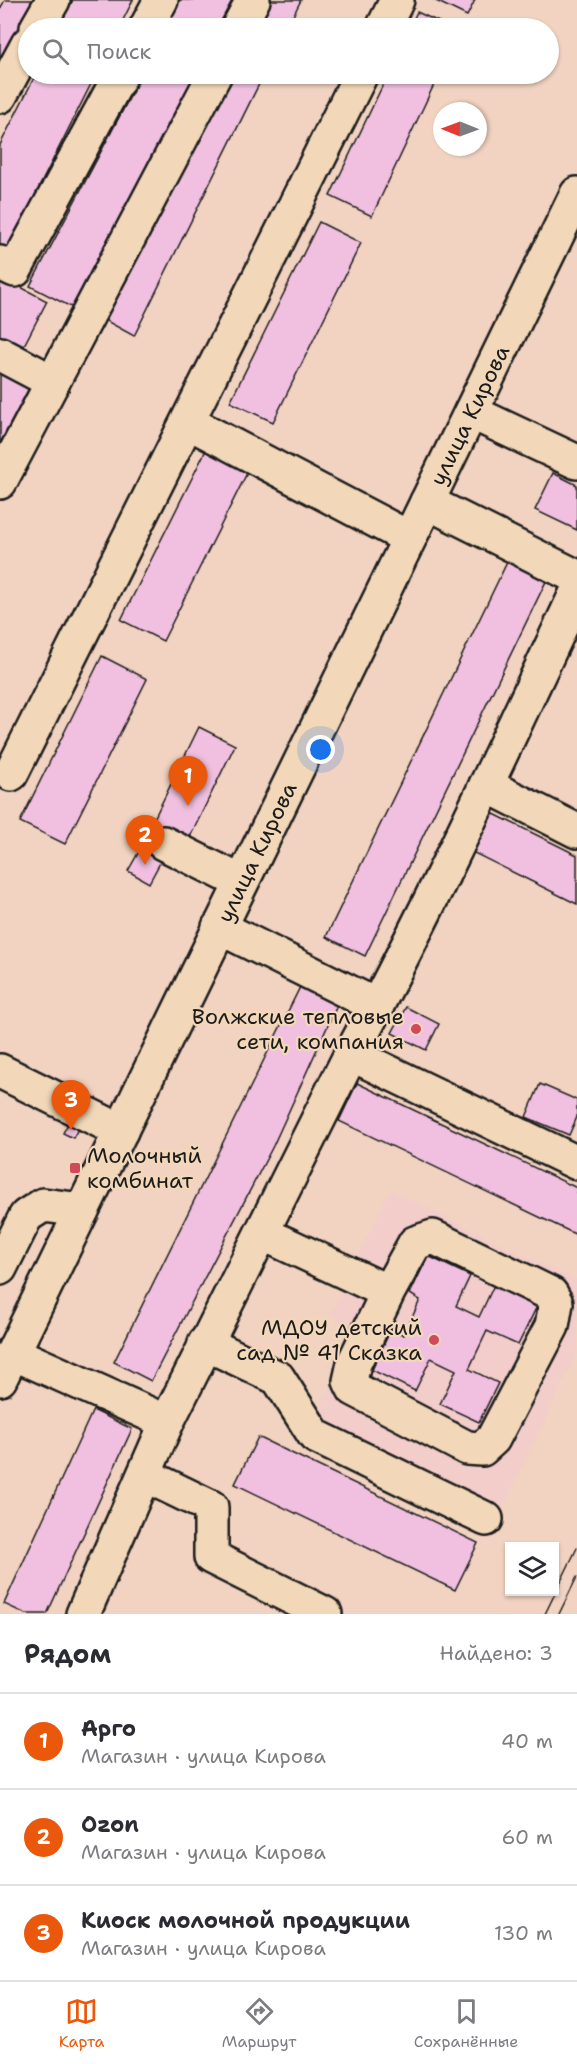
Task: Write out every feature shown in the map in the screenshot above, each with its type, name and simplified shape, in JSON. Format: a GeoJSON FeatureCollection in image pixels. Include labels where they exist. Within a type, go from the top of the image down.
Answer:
{"type":"FeatureCollection","features":[{"type":"Feature","properties":{"kind":"street"},"geometry":{"type":"LineString","coordinates":[[43,18],[53,0]]}},
{"type":"Feature","properties":{"kind":"street"},"geometry":{"type":"LineString","coordinates":[[151,18],[161,0]]}},
{"type":"Feature","properties":{"kind":"street"},"geometry":{"type":"LineString","coordinates":[[243,18],[253,0]]}},
{"type":"Feature","properties":{"kind":"street"},"geometry":{"type":"LineString","coordinates":[[388,18],[397,0]]}},
{"type":"Feature","properties":{"kind":"street"},"geometry":{"type":"LineString","coordinates":[[0,96],[18,63]]}},
{"type":"Feature","properties":{"kind":"street"},"geometry":{"type":"LineString","coordinates":[[0,263],[15,270],[116,84]]}},
{"type":"Feature","properties":{"kind":"street"},"geometry":{"type":"LineString","coordinates":[[0,482],[210,84]]}},
{"type":"Feature","properties":{"kind":"street"},"geometry":{"type":"LineString","coordinates":[[11,774],[356,84]]}},
{"type":"Feature","properties":{"kind":"street","name":"улица Кирова"},"geometry":{"type":"LineString","coordinates":[[6,1366],[577,194]]}},
{"type":"Feature","properties":{"kind":"street"},"geometry":{"type":"LineString","coordinates":[[0,354],[53,382]]}},
{"type":"Feature","properties":{"kind":"street"},"geometry":{"type":"LineString","coordinates":[[471,412],[577,462]]}},
{"type":"Feature","properties":{"kind":"street"},"geometry":{"type":"LineString","coordinates":[[188,422],[409,538]]}},
{"type":"Feature","properties":{"kind":"street"},"geometry":{"type":"LineString","coordinates":[[427,502],[577,577]]}},
{"type":"Feature","properties":{"kind":"street"},"geometry":{"type":"LineString","coordinates":[[83,1614],[167,1422],[205,1343],[377,1006],[486,785],[577,592]]}},
{"type":"Feature","properties":{"kind":"street"},"geometry":{"type":"LineString","coordinates":[[486,785],[577,831]]}},
{"type":"Feature","properties":{"kind":"street"},"geometry":{"type":"LineString","coordinates":[[163,843],[241,882]]}},
{"type":"Feature","properties":{"kind":"street"},"geometry":{"type":"LineString","coordinates":[[219,927],[377,1006]]}},
{"type":"Feature","properties":{"kind":"street"},"geometry":{"type":"LineString","coordinates":[[351,1054],[577,1163]]}},
{"type":"Feature","properties":{"kind":"street"},"geometry":{"type":"LineString","coordinates":[[0,1071],[121,1131]]}},
{"type":"Feature","properties":{"kind":"street"},"geometry":{"type":"LineString","coordinates":[[0,1268],[26,1216],[43,1206],[82,1210]]}},
{"type":"Feature","properties":{"kind":"street"},"geometry":{"type":"LineString","coordinates":[[262,1233],[388,1293]]}},
{"type":"Feature","properties":{"kind":"street"},"geometry":{"type":"LineString","coordinates":[[433,1237],[551,1294],[556,1303],[552,1326],[493,1439],[482,1449],[467,1448],[354,1389],[350,1381],[354,1363],[388,1293],[415,1243],[433,1237]]}},
{"type":"Feature","properties":{"kind":"street"},"geometry":{"type":"LineString","coordinates":[[205,1343],[278,1378],[315,1436],[486,1519]]}},
{"type":"Feature","properties":{"kind":"street"},"geometry":{"type":"LineString","coordinates":[[6,1366],[167,1422]]}},
{"type":"Feature","properties":{"kind":"street"},"geometry":{"type":"LineString","coordinates":[[145,1475],[211,1507],[211,1557],[325,1614]]}},
{"type":"Feature","properties":{"kind":"shaded area"},"geometry":{"type":"Polygon","coordinates":[[[390,1190],[577,1281],[577,1353],[502,1509],[315,1419],[358,1330],[330,1315],[390,1190]]]}},
{"type":"Feature","properties":{"kind":"building"},"geometry":{"type":"Polygon","coordinates":[[[5,0],[39,0],[29,18],[18,18],[18,37],[0,69],[0,9],[5,0]]]}},
{"type":"Feature","properties":{"kind":"building"},"geometry":{"type":"Polygon","coordinates":[[[73,0],[133,0],[124,18],[63,18],[73,0]]]}},
{"type":"Feature","properties":{"kind":"building"},"geometry":{"type":"Polygon","coordinates":[[[180,0],[240,0],[230,18],[170,18],[180,0]]]}},
{"type":"Feature","properties":{"kind":"building"},"geometry":{"type":"Polygon","coordinates":[[[265,0],[301,0],[292,18],[256,18],[265,0]]]}},
{"type":"Feature","properties":{"kind":"building"},"geometry":{"type":"Polygon","coordinates":[[[434,0],[475,0],[467,16],[434,0]]]}},
{"type":"Feature","properties":{"kind":"building"},"geometry":{"type":"Polygon","coordinates":[[[417,12],[430,18],[414,18],[417,12]]]}},
{"type":"Feature","properties":{"kind":"building"},"geometry":{"type":"Polygon","coordinates":[[[31,84],[91,84],[8,249],[0,245],[0,145],[31,84]]]}},
{"type":"Feature","properties":{"kind":"building"},"geometry":{"type":"Polygon","coordinates":[[[137,84],[196,84],[75,309],[30,286],[137,84]]]}},
{"type":"Feature","properties":{"kind":"building"},"geometry":{"type":"Polygon","coordinates":[[[222,84],[259,84],[134,336],[101,318],[222,84]]]}},
{"type":"Feature","properties":{"kind":"building"},"geometry":{"type":"Polygon","coordinates":[[[383,84],[434,84],[372,216],[330,196],[383,84]]]}},
{"type":"Feature","properties":{"kind":"building"},"geometry":{"type":"Polygon","coordinates":[[[319,222],[361,243],[273,422],[230,402],[319,222]]]}},
{"type":"Feature","properties":{"kind":"building"},"geometry":{"type":"Polygon","coordinates":[[[0,276],[47,301],[21,351],[0,341],[0,276]]]}},
{"type":"Feature","properties":{"kind":"building"},"geometry":{"type":"Polygon","coordinates":[[[0,366],[39,388],[0,461],[0,366]]]}},
{"type":"Feature","properties":{"kind":"building"},"geometry":{"type":"Polygon","coordinates":[[[208,446],[250,467],[163,641],[121,620],[208,446]]]}},
{"type":"Feature","properties":{"kind":"building"},"geometry":{"type":"Polygon","coordinates":[[[553,473],[577,485],[577,530],[535,510],[553,473]]]}},
{"type":"Feature","properties":{"kind":"building"},"geometry":{"type":"Polygon","coordinates":[[[511,554],[550,573],[365,956],[326,937],[511,554]]]}},
{"type":"Feature","properties":{"kind":"building"},"geometry":{"type":"Polygon","coordinates":[[[102,656],[147,679],[65,844],[20,822],[102,656]]]}},
{"type":"Feature","properties":{"kind":"building"},"geometry":{"type":"Polygon","coordinates":[[[199,727],[235,745],[189,839],[153,821],[199,727]]]}},
{"type":"Feature","properties":{"kind":"building"},"geometry":{"type":"Polygon","coordinates":[[[488,811],[577,855],[577,904],[468,850],[488,811]]]}},
{"type":"Feature","properties":{"kind":"building"},"geometry":{"type":"Polygon","coordinates":[[[141,848],[162,859],[149,883],[128,871],[141,848]]]}},
{"type":"Feature","properties":{"kind":"building"},"geometry":{"type":"Polygon","coordinates":[[[302,983],[339,1001],[273,1146],[151,1381],[114,1362],[302,983]]]}},
{"type":"Feature","properties":{"kind":"building","name":"Волжские тепловые сети, компания"},"geometry":{"type":"Polygon","coordinates":[[[406,1007],[439,1024],[426,1050],[392,1033],[406,1007]]]}},
{"type":"Feature","properties":{"kind":"building"},"geometry":{"type":"Polygon","coordinates":[[[357,1083],[577,1188],[577,1235],[339,1121],[357,1083]]]}},
{"type":"Feature","properties":{"kind":"building"},"geometry":{"type":"Polygon","coordinates":[[[540,1084],[577,1100],[577,1117],[569,1135],[526,1117],[540,1084]]]}},
{"type":"Feature","properties":{"kind":"building"},"geometry":{"type":"Polygon","coordinates":[[[69,1122],[79,1127],[73,1138],[63,1133],[69,1122]]]}},
{"type":"Feature","properties":{"kind":"building","name":"МДОУ детский сад № 41 Сказка"},"geometry":{"type":"Polygon","coordinates":[[[428,1256],[470,1276],[456,1306],[479,1317],[495,1283],[538,1304],[518,1345],[487,1331],[469,1369],[498,1383],[479,1422],[440,1404],[456,1370],[431,1358],[415,1391],[372,1370],[391,1329],[404,1335],[420,1300],[410,1294],[428,1256]]]}},
{"type":"Feature","properties":{"kind":"building"},"geometry":{"type":"Polygon","coordinates":[[[93,1410],[132,1429],[47,1614],[26,1614],[4,1604],[93,1410]]]}},
{"type":"Feature","properties":{"kind":"building"},"geometry":{"type":"Polygon","coordinates":[[[258,1437],[478,1543],[455,1590],[235,1484],[258,1437]]]}},
{"type":"Feature","properties":{"kind":"tram line"},"geometry":{"type":"LineString","coordinates":[[545,1614],[577,1548]]}},
{"type":"Feature","properties":{"kind":"tram line"},"geometry":{"type":"LineString","coordinates":[[559,1614],[577,1577]]}},
{"type":"Feature","properties":{"kind":"place","name":"Арго"},"geometry":{"type":"Point","coordinates":[188,806]}},
{"type":"Feature","properties":{"kind":"place","name":"Ozon"},"geometry":{"type":"Point","coordinates":[145,865]}},
{"type":"Feature","properties":{"kind":"place","name":"Волжские тепловые сети, компания"},"geometry":{"type":"Point","coordinates":[416,1029]}},
{"type":"Feature","properties":{"kind":"place","name":"Киоск молочной продукции"},"geometry":{"type":"Point","coordinates":[71,1130]}},
{"type":"Feature","properties":{"kind":"place","name":"Молочный комбинат"},"geometry":{"type":"Point","coordinates":[75,1168]}},
{"type":"Feature","properties":{"kind":"place","name":"МДОУ детский сад № 41 Сказка"},"geometry":{"type":"Point","coordinates":[434,1340]}}]}
